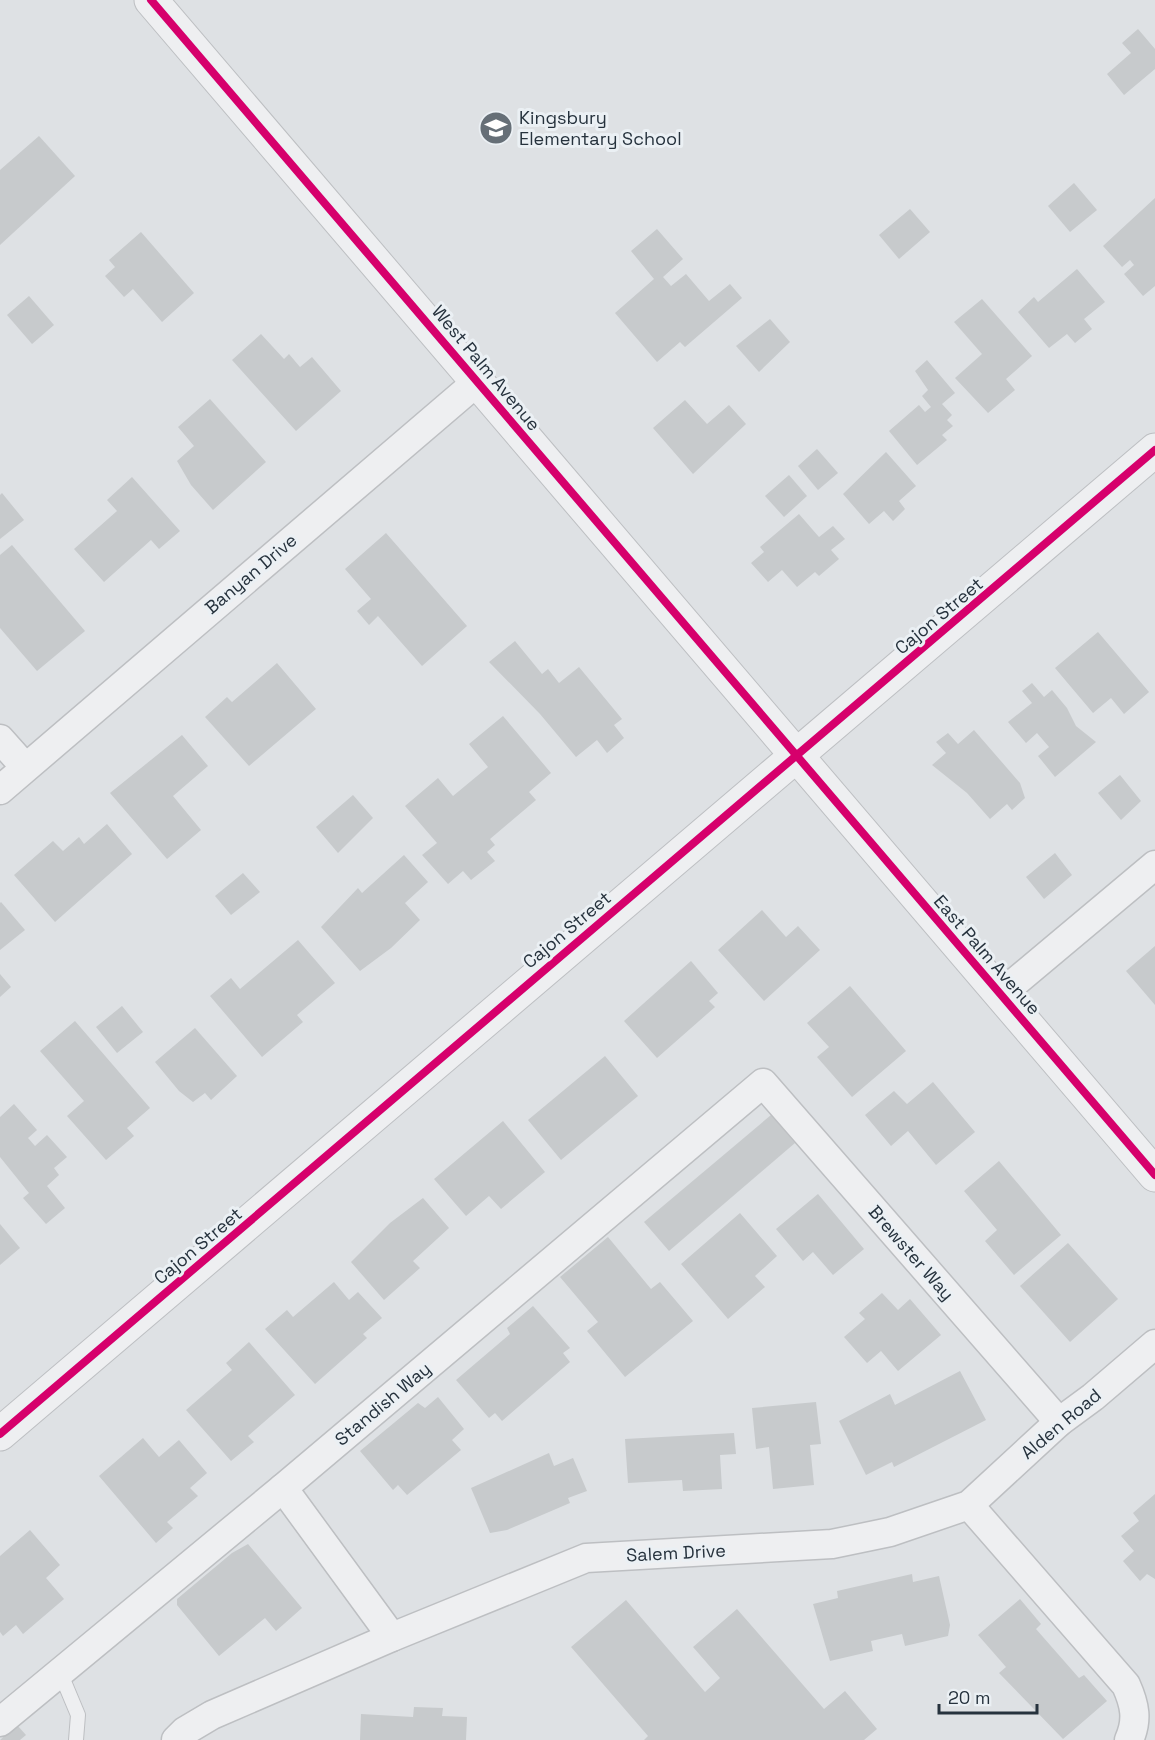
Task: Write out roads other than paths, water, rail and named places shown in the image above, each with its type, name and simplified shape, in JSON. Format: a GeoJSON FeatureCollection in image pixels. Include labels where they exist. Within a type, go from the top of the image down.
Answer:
{"type":"FeatureCollection","features":[{"type":"Feature","properties":{"kind":"street","name":"West Palm Avenue"},"geometry":{"type":"LineString","coordinates":[[151,0],[478,381],[796,757]]}},
{"type":"Feature","properties":{"kind":"street","name":"Banyan Drive"},"geometry":{"type":"LineString","coordinates":[[0,790],[478,381]]}},
{"type":"Feature","properties":{"kind":"street","name":"Cajon Street"},"geometry":{"type":"LineString","coordinates":[[0,1434],[1155,450]]}},
{"type":"Feature","properties":{"kind":"street"},"geometry":{"type":"LineString","coordinates":[[0,740],[25,767]]}},
{"type":"Feature","properties":{"kind":"street","name":"East Palm Avenue"},"geometry":{"type":"LineString","coordinates":[[796,757],[1155,1175]]}},
{"type":"Feature","properties":{"kind":"street"},"geometry":{"type":"LineString","coordinates":[[1001,994],[1155,865]]}},
{"type":"Feature","properties":{"kind":"street","name":"Brewster Way"},"geometry":{"type":"LineString","coordinates":[[763,1083],[1059,1422]]}},
{"type":"Feature","properties":{"kind":"street","name":"Standish Way"},"geometry":{"type":"LineString","coordinates":[[0,1722],[283,1488],[763,1083]]}},
{"type":"Feature","properties":{"kind":"street","name":"Alden Road"},"geometry":{"type":"LineString","coordinates":[[969,1505],[1059,1422],[1094,1397],[1155,1344]]}},
{"type":"Feature","properties":{"kind":"street"},"geometry":{"type":"LineString","coordinates":[[283,1488],[392,1637]]}},
{"type":"Feature","properties":{"kind":"street"},"geometry":{"type":"LineString","coordinates":[[969,1505],[1126,1685],[1135,1705],[1135,1723],[1129,1740]]}},
{"type":"Feature","properties":{"kind":"street","name":"Salem Drive"},"geometry":{"type":"LineString","coordinates":[[177,1740],[185,1731],[212,1715],[392,1637],[586,1558],[832,1544],[890,1532],[969,1505]]}},
{"type":"Feature","properties":{"kind":"lane"},"geometry":{"type":"LineString","coordinates":[[60,1672],[78,1715],[76,1740]]}},
{"type":"Feature","properties":{"kind":"place","name":"Kingsbury Elementary School"},"geometry":{"type":"Point","coordinates":[496,128]}}]}
